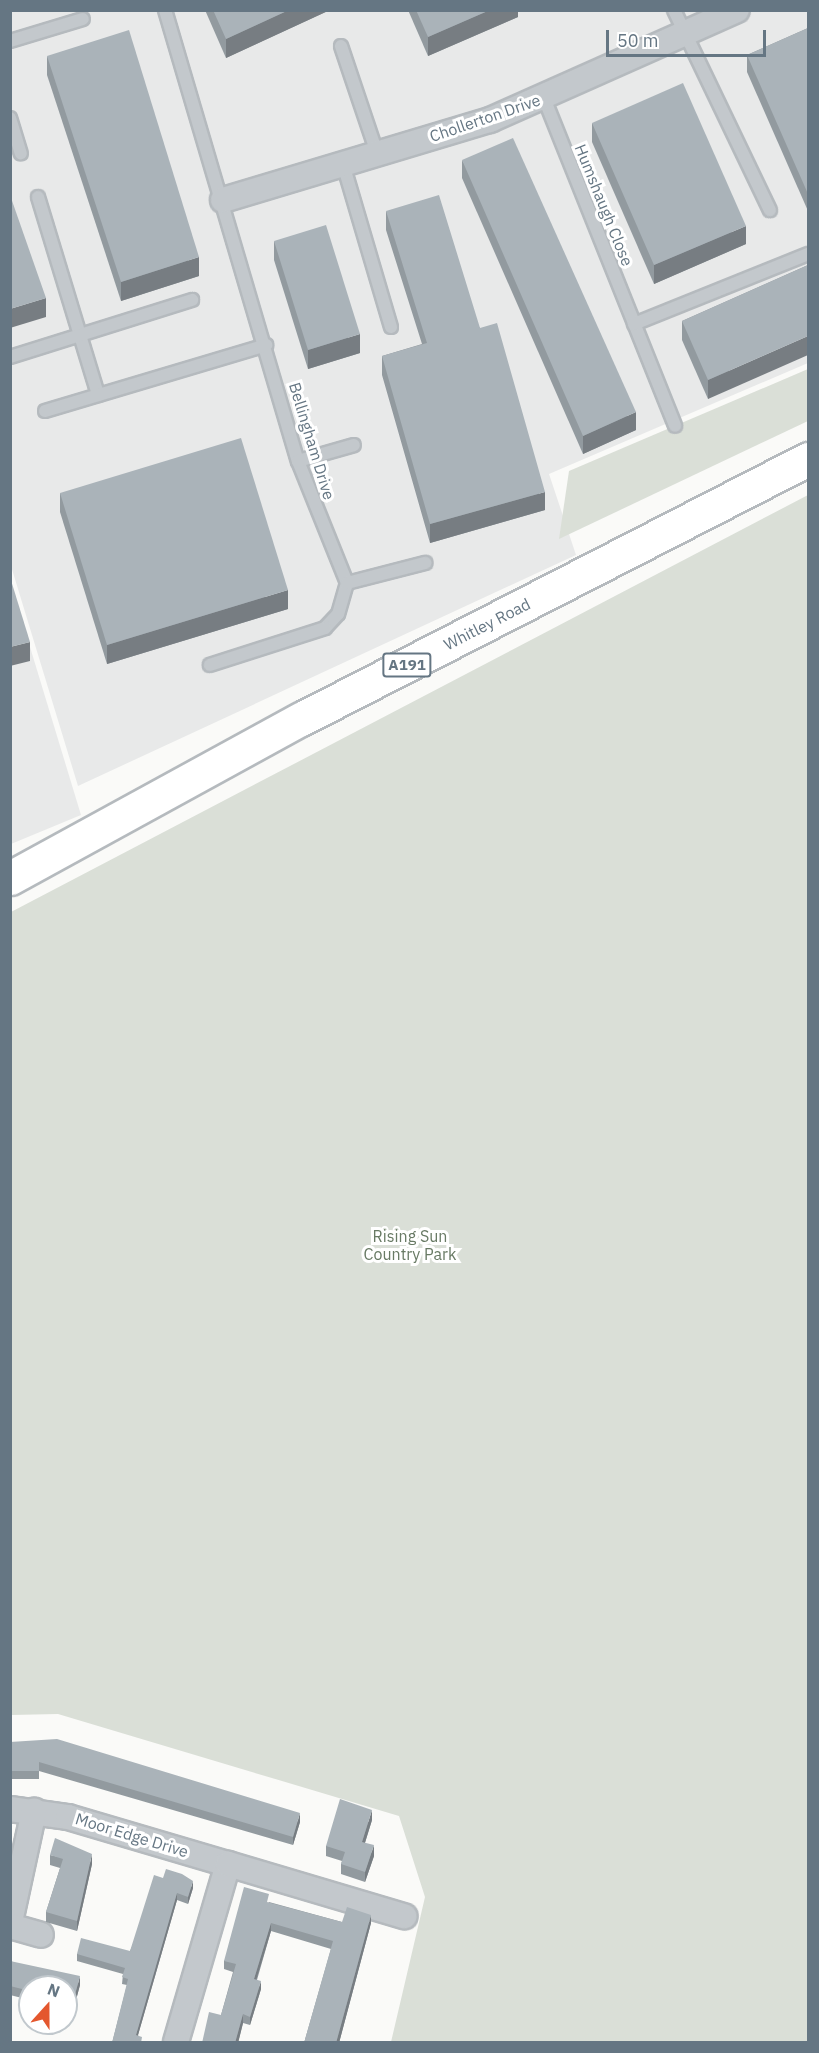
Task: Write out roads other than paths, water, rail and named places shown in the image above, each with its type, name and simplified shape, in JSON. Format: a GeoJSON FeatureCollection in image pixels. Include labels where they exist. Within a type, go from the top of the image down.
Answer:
{"type":"FeatureCollection","features":[{"type":"Feature","properties":{"kind":"main road","name":"Whitley Road"},"geometry":{"type":"LineString","coordinates":[[10,878],[301,719],[808,459]]}},
{"type":"Feature","properties":{"kind":"street","name":"Chollerton Drive"},"geometry":{"type":"LineString","coordinates":[[223,200],[344,164],[544,98],[737,10]]}},
{"type":"Feature","properties":{"kind":"street","name":"Moor Edge Drive"},"geometry":{"type":"LineString","coordinates":[[10,1809],[34,1811],[228,1864],[404,1916]]}},
{"type":"Feature","properties":{"kind":"street"},"geometry":{"type":"LineString","coordinates":[[34,1811],[10,1924],[40,1935]]}},
{"type":"Feature","properties":{"kind":"street"},"geometry":{"type":"LineString","coordinates":[[176,2043],[228,1864]]}},
{"type":"Feature","properties":{"kind":"lane","name":"Bellingham Drive"},"geometry":{"type":"LineString","coordinates":[[165,10],[266,345],[298,461],[347,583]]}},
{"type":"Feature","properties":{"kind":"lane"},"geometry":{"type":"LineString","coordinates":[[674,10],[770,210]]}},
{"type":"Feature","properties":{"kind":"lane"},"geometry":{"type":"LineString","coordinates":[[10,41],[82,19]]}},
{"type":"Feature","properties":{"kind":"lane"},"geometry":{"type":"LineString","coordinates":[[341,45],[377,153]]}},
{"type":"Feature","properties":{"kind":"lane","name":"Humshaugh Close"},"geometry":{"type":"LineString","coordinates":[[544,98],[675,426]]}},
{"type":"Feature","properties":{"kind":"lane"},"geometry":{"type":"LineString","coordinates":[[10,118],[21,153]]}},
{"type":"Feature","properties":{"kind":"lane"},"geometry":{"type":"LineString","coordinates":[[344,164],[391,327]]}},
{"type":"Feature","properties":{"kind":"lane"},"geometry":{"type":"LineString","coordinates":[[38,197],[98,395]]}},
{"type":"Feature","properties":{"kind":"lane"},"geometry":{"type":"LineString","coordinates":[[634,324],[808,254]]}},
{"type":"Feature","properties":{"kind":"lane"},"geometry":{"type":"LineString","coordinates":[[10,357],[192,300]]}},
{"type":"Feature","properties":{"kind":"lane"},"geometry":{"type":"LineString","coordinates":[[45,411],[266,345]]}},
{"type":"Feature","properties":{"kind":"lane"},"geometry":{"type":"LineString","coordinates":[[298,461],[354,445]]}},
{"type":"Feature","properties":{"kind":"lane"},"geometry":{"type":"LineString","coordinates":[[210,665],[325,628],[338,614],[347,583],[425,563]]}},
{"type":"Feature","properties":{"kind":"park label","name":"Rising Sun Country Park"},"geometry":{"type":"Point","coordinates":[410,1245]}}]}
